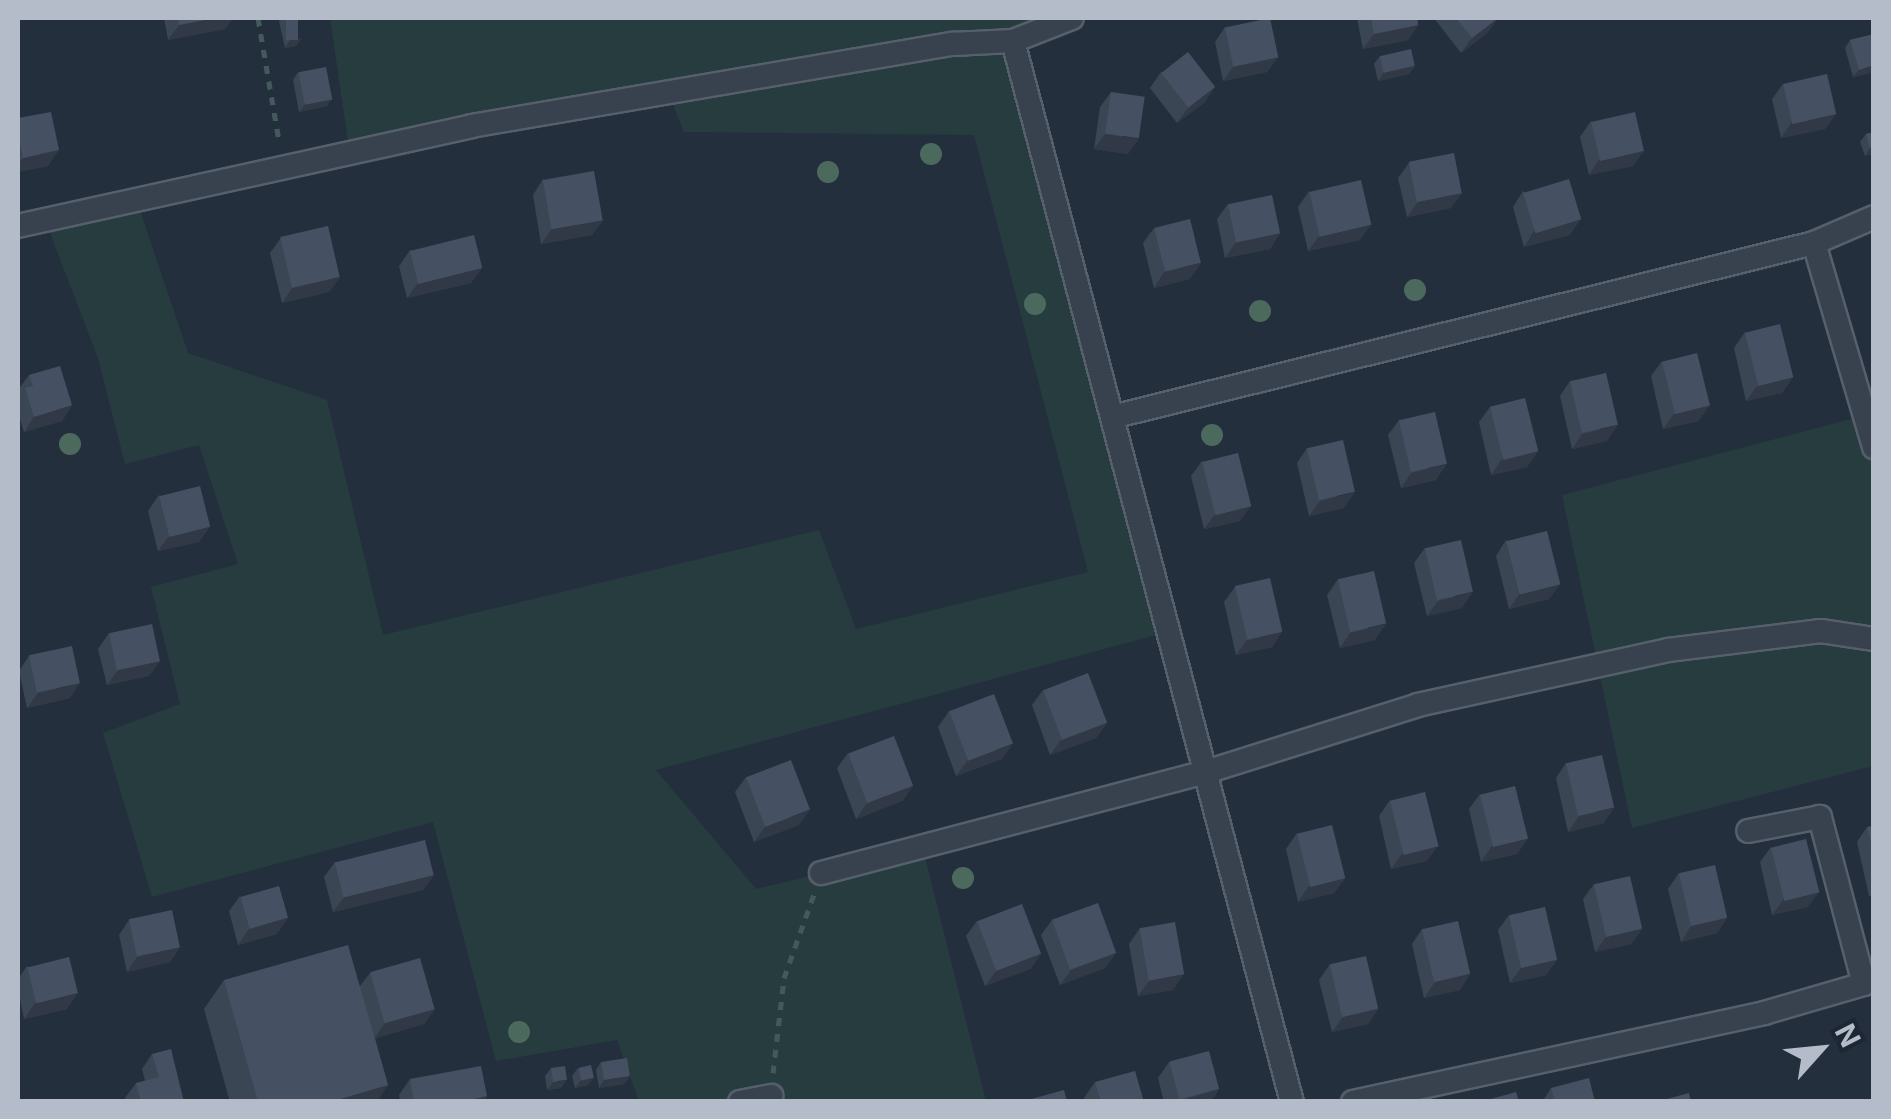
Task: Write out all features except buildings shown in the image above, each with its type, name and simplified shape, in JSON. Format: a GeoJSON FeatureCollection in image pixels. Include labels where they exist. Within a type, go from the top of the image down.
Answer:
{"type":"FeatureCollection","features":[{"type":"Feature","properties":{"kind":"street"},"geometry":{"type":"LineString","coordinates":[[18,226],[284,168],[727,80],[953,44],[1012,41],[1072,18]]}},
{"type":"Feature","properties":{"kind":"street"},"geometry":{"type":"LineString","coordinates":[[1012,41],[1292,1102]]}},
{"type":"Feature","properties":{"kind":"street"},"geometry":{"type":"LineString","coordinates":[[1112,418],[1487,319],[1814,243],[1874,217]]}},
{"type":"Feature","properties":{"kind":"street"},"geometry":{"type":"LineString","coordinates":[[1814,243],[1874,447]]}},
{"type":"Feature","properties":{"kind":"street"},"geometry":{"type":"LineString","coordinates":[[821,872],[1206,772],[1418,705],[1668,650],[1821,631],[1874,638]]}},
{"type":"Feature","properties":{"kind":"street"},"geometry":{"type":"LineString","coordinates":[[1353,1102],[1764,1013],[1869,982],[1820,817],[1748,831]]}},
{"type":"Feature","properties":{"kind":"street"},"geometry":{"type":"LineString","coordinates":[[740,1102],[771,1096]]}},
{"type":"Feature","properties":{"kind":"path"},"geometry":{"type":"LineString","coordinates":[[258,18],[284,168]]}},
{"type":"Feature","properties":{"kind":"path"},"geometry":{"type":"LineString","coordinates":[[771,1096],[784,978],[821,872]]}},
{"type":"Feature","properties":{"kind":"green space"},"geometry":{"type":"Polygon","coordinates":[[[330,18],[1072,18],[1013,41],[1167,632],[656,770],[756,889],[923,849],[986,1101],[639,1101],[617,1040],[496,1061],[433,822],[152,897],[103,733],[180,704],[151,587],[238,564],[199,445],[125,464],[98,358],[45,220],[138,204],[188,353],[327,400],[383,635],[819,530],[856,629],[1088,572],[974,135],[684,132],[669,94],[350,155],[330,18]]]}},
{"type":"Feature","properties":{"kind":"green space"},"geometry":{"type":"Polygon","coordinates":[[[1866,415],[1874,447],[1873,766],[1632,828],[1562,495],[1866,415]]]}}]}
